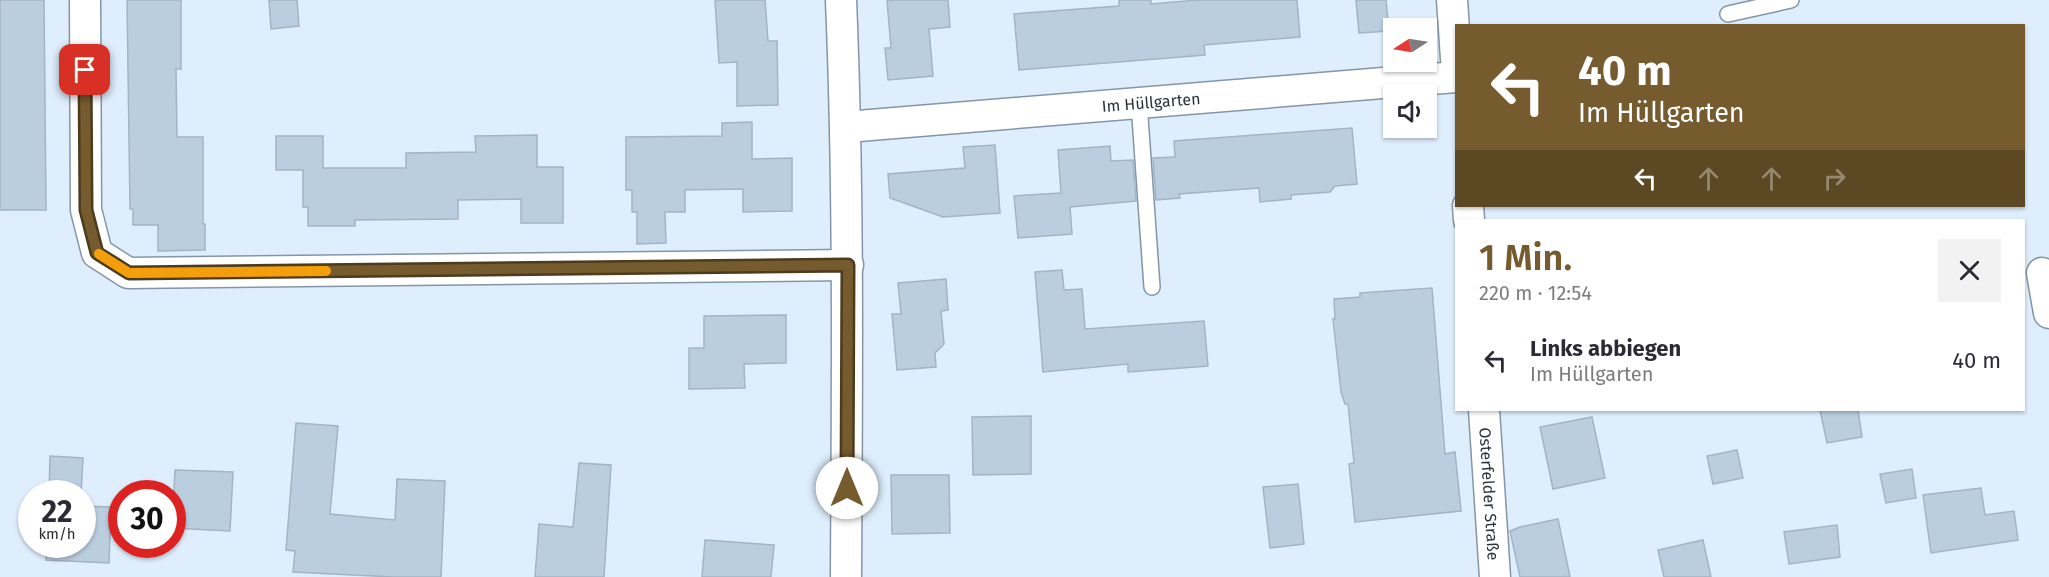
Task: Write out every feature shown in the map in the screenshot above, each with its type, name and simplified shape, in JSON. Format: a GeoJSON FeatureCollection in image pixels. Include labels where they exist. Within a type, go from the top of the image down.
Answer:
{"type":"FeatureCollection","features":[{"type":"Feature","properties":{"kind":"street"},"geometry":{"type":"LineString","coordinates":[[85,0],[86,210],[97,253],[129,273],[848,265]]}},
{"type":"Feature","properties":{"kind":"street"},"geometry":{"type":"LineString","coordinates":[[841,0],[848,265],[846,577]]}},
{"type":"Feature","properties":{"kind":"street"},"geometry":{"type":"LineString","coordinates":[[1452,0],[1455,44]]}},
{"type":"Feature","properties":{"kind":"street","name":"Im Hüllgarten"},"geometry":{"type":"LineString","coordinates":[[846,127],[1455,77]]}},
{"type":"Feature","properties":{"kind":"street"},"geometry":{"type":"LineString","coordinates":[[2038,274],[2049,313]]}},
{"type":"Feature","properties":{"kind":"street","name":"Osterfelder Straße"},"geometry":{"type":"LineString","coordinates":[[1484,411],[1495,577]]}},
{"type":"Feature","properties":{"kind":"lane"},"geometry":{"type":"LineString","coordinates":[[1728,14],[1791,0]]}},
{"type":"Feature","properties":{"kind":"lane"},"geometry":{"type":"LineString","coordinates":[[1139,103],[1152,287]]}},
{"type":"Feature","properties":{"kind":"building"},"geometry":{"type":"Polygon","coordinates":[[[0,0],[44,0],[46,210],[0,210],[0,0]]]}},
{"type":"Feature","properties":{"kind":"building"},"geometry":{"type":"Polygon","coordinates":[[[127,0],[181,0],[181,69],[176,69],[177,137],[203,137],[205,250],[158,251],[158,225],[133,225],[133,209],[130,209],[127,0]]]}},
{"type":"Feature","properties":{"kind":"building"},"geometry":{"type":"Polygon","coordinates":[[[269,0],[297,0],[299,26],[271,29],[269,0]]]}},
{"type":"Feature","properties":{"kind":"building"},"geometry":{"type":"Polygon","coordinates":[[[715,0],[765,0],[768,41],[777,41],[778,105],[737,106],[737,62],[719,63],[715,0]]]}},
{"type":"Feature","properties":{"kind":"building"},"geometry":{"type":"Polygon","coordinates":[[[887,0],[948,0],[950,27],[929,29],[933,76],[888,80],[885,48],[891,48],[887,0]]]}},
{"type":"Feature","properties":{"kind":"building"},"geometry":{"type":"Polygon","coordinates":[[[1119,0],[1151,0],[1151,4],[1198,0],[1297,0],[1300,37],[1204,45],[1205,55],[1019,70],[1014,14],[1119,6],[1119,0]]]}},
{"type":"Feature","properties":{"kind":"building"},"geometry":{"type":"Polygon","coordinates":[[[1356,0],[1386,0],[1388,18],[1383,18],[1383,31],[1359,33],[1356,0]]]}},
{"type":"Feature","properties":{"kind":"building"},"geometry":{"type":"Polygon","coordinates":[[[752,122],[752,159],[792,158],[792,211],[743,212],[743,189],[685,190],[685,212],[665,212],[666,243],[637,244],[637,212],[632,212],[632,190],[626,190],[626,137],[722,136],[722,123],[752,122]]]}},
{"type":"Feature","properties":{"kind":"building"},"geometry":{"type":"Polygon","coordinates":[[[1352,128],[1357,184],[1335,186],[1330,192],[1291,195],[1291,199],[1260,202],[1259,188],[1179,194],[1180,198],[1156,200],[1153,158],[1175,157],[1174,141],[1352,128]]]}},
{"type":"Feature","properties":{"kind":"building"},"geometry":{"type":"Polygon","coordinates":[[[537,135],[537,167],[563,167],[563,223],[521,223],[521,199],[458,200],[458,219],[355,220],[355,226],[308,226],[308,207],[303,207],[303,170],[276,170],[276,136],[323,136],[323,168],[406,168],[406,153],[476,152],[475,136],[537,135]]]}},
{"type":"Feature","properties":{"kind":"building"},"geometry":{"type":"Polygon","coordinates":[[[995,145],[1000,213],[943,217],[890,198],[888,174],[965,168],[963,147],[995,145]]]}},
{"type":"Feature","properties":{"kind":"building"},"geometry":{"type":"Polygon","coordinates":[[[1110,146],[1111,161],[1133,160],[1136,201],[1070,207],[1072,234],[1018,238],[1014,196],[1061,193],[1058,150],[1110,146]]]}},
{"type":"Feature","properties":{"kind":"building"},"geometry":{"type":"Polygon","coordinates":[[[1062,270],[1064,290],[1082,289],[1085,329],[1204,321],[1208,366],[1128,372],[1128,364],[1043,372],[1035,272],[1062,270]]]}},
{"type":"Feature","properties":{"kind":"building"},"geometry":{"type":"Polygon","coordinates":[[[946,279],[948,310],[941,311],[944,344],[935,353],[936,367],[897,370],[892,314],[901,314],[898,283],[946,279]]]}},
{"type":"Feature","properties":{"kind":"building"},"geometry":{"type":"Polygon","coordinates":[[[1432,288],[1445,454],[1455,452],[1461,511],[1355,522],[1349,464],[1354,463],[1348,404],[1345,404],[1341,392],[1333,319],[1335,319],[1334,299],[1360,297],[1360,293],[1432,288]]]}},
{"type":"Feature","properties":{"kind":"building"},"geometry":{"type":"Polygon","coordinates":[[[786,315],[786,363],[744,364],[745,388],[689,389],[689,348],[704,348],[704,316],[786,315]]]}},
{"type":"Feature","properties":{"kind":"building"},"geometry":{"type":"Polygon","coordinates":[[[1820,411],[1858,411],[1862,437],[1827,443],[1820,411]]]}},
{"type":"Feature","properties":{"kind":"building"},"geometry":{"type":"Polygon","coordinates":[[[1031,416],[1031,474],[973,475],[972,417],[1031,416]]]}},
{"type":"Feature","properties":{"kind":"building"},"geometry":{"type":"Polygon","coordinates":[[[1592,417],[1605,478],[1553,489],[1540,427],[1592,417]]]}},
{"type":"Feature","properties":{"kind":"building"},"geometry":{"type":"Polygon","coordinates":[[[296,423],[338,426],[330,514],[395,520],[397,479],[445,481],[441,577],[293,572],[295,551],[286,550],[296,423]]]}},
{"type":"Feature","properties":{"kind":"building"},"geometry":{"type":"Polygon","coordinates":[[[1737,450],[1743,478],[1713,484],[1707,456],[1737,450]]]}},
{"type":"Feature","properties":{"kind":"building"},"geometry":{"type":"Polygon","coordinates":[[[50,456],[83,458],[82,480],[49,480],[50,456]]]}},
{"type":"Feature","properties":{"kind":"building"},"geometry":{"type":"Polygon","coordinates":[[[579,463],[611,465],[604,577],[535,577],[539,524],[573,527],[579,463]]]}},
{"type":"Feature","properties":{"kind":"building"},"geometry":{"type":"Polygon","coordinates":[[[1912,469],[1916,498],[1886,503],[1880,474],[1912,469]]]}},
{"type":"Feature","properties":{"kind":"building"},"geometry":{"type":"Polygon","coordinates":[[[175,470],[233,472],[230,531],[186,529],[186,480],[174,480],[175,470]]]}},
{"type":"Feature","properties":{"kind":"building"},"geometry":{"type":"Polygon","coordinates":[[[891,475],[949,475],[950,533],[892,534],[891,475]]]}},
{"type":"Feature","properties":{"kind":"building"},"geometry":{"type":"Polygon","coordinates":[[[1298,484],[1304,544],[1270,548],[1263,487],[1298,484]]]}},
{"type":"Feature","properties":{"kind":"building"},"geometry":{"type":"Polygon","coordinates":[[[1981,488],[1985,515],[2014,511],[2018,540],[1931,553],[1923,495],[1981,488]]]}},
{"type":"Feature","properties":{"kind":"building"},"geometry":{"type":"Polygon","coordinates":[[[96,506],[108,507],[109,563],[46,560],[46,558],[96,558],[96,506]]]}},
{"type":"Feature","properties":{"kind":"building"},"geometry":{"type":"Polygon","coordinates":[[[1558,519],[1570,577],[1520,577],[1510,531],[1558,519]]]}},
{"type":"Feature","properties":{"kind":"building"},"geometry":{"type":"Polygon","coordinates":[[[1837,525],[1840,557],[1789,564],[1784,532],[1837,525]]]}},
{"type":"Feature","properties":{"kind":"building"},"geometry":{"type":"Polygon","coordinates":[[[705,540],[774,545],[771,577],[702,577],[705,540]]]}},
{"type":"Feature","properties":{"kind":"building"},"geometry":{"type":"Polygon","coordinates":[[[1703,540],[1711,577],[1664,577],[1658,550],[1703,540]]]}},
{"type":"Feature","properties":{"kind":"slow traffic"},"geometry":{"type":"LineString","coordinates":[[99,254],[129,273],[326,271]]}},
{"type":"Feature","properties":{"kind":"route"},"geometry":{"type":"LineString","coordinates":[[85,70],[86,210],[97,253],[129,273],[848,265],[847,488]]}}]}
